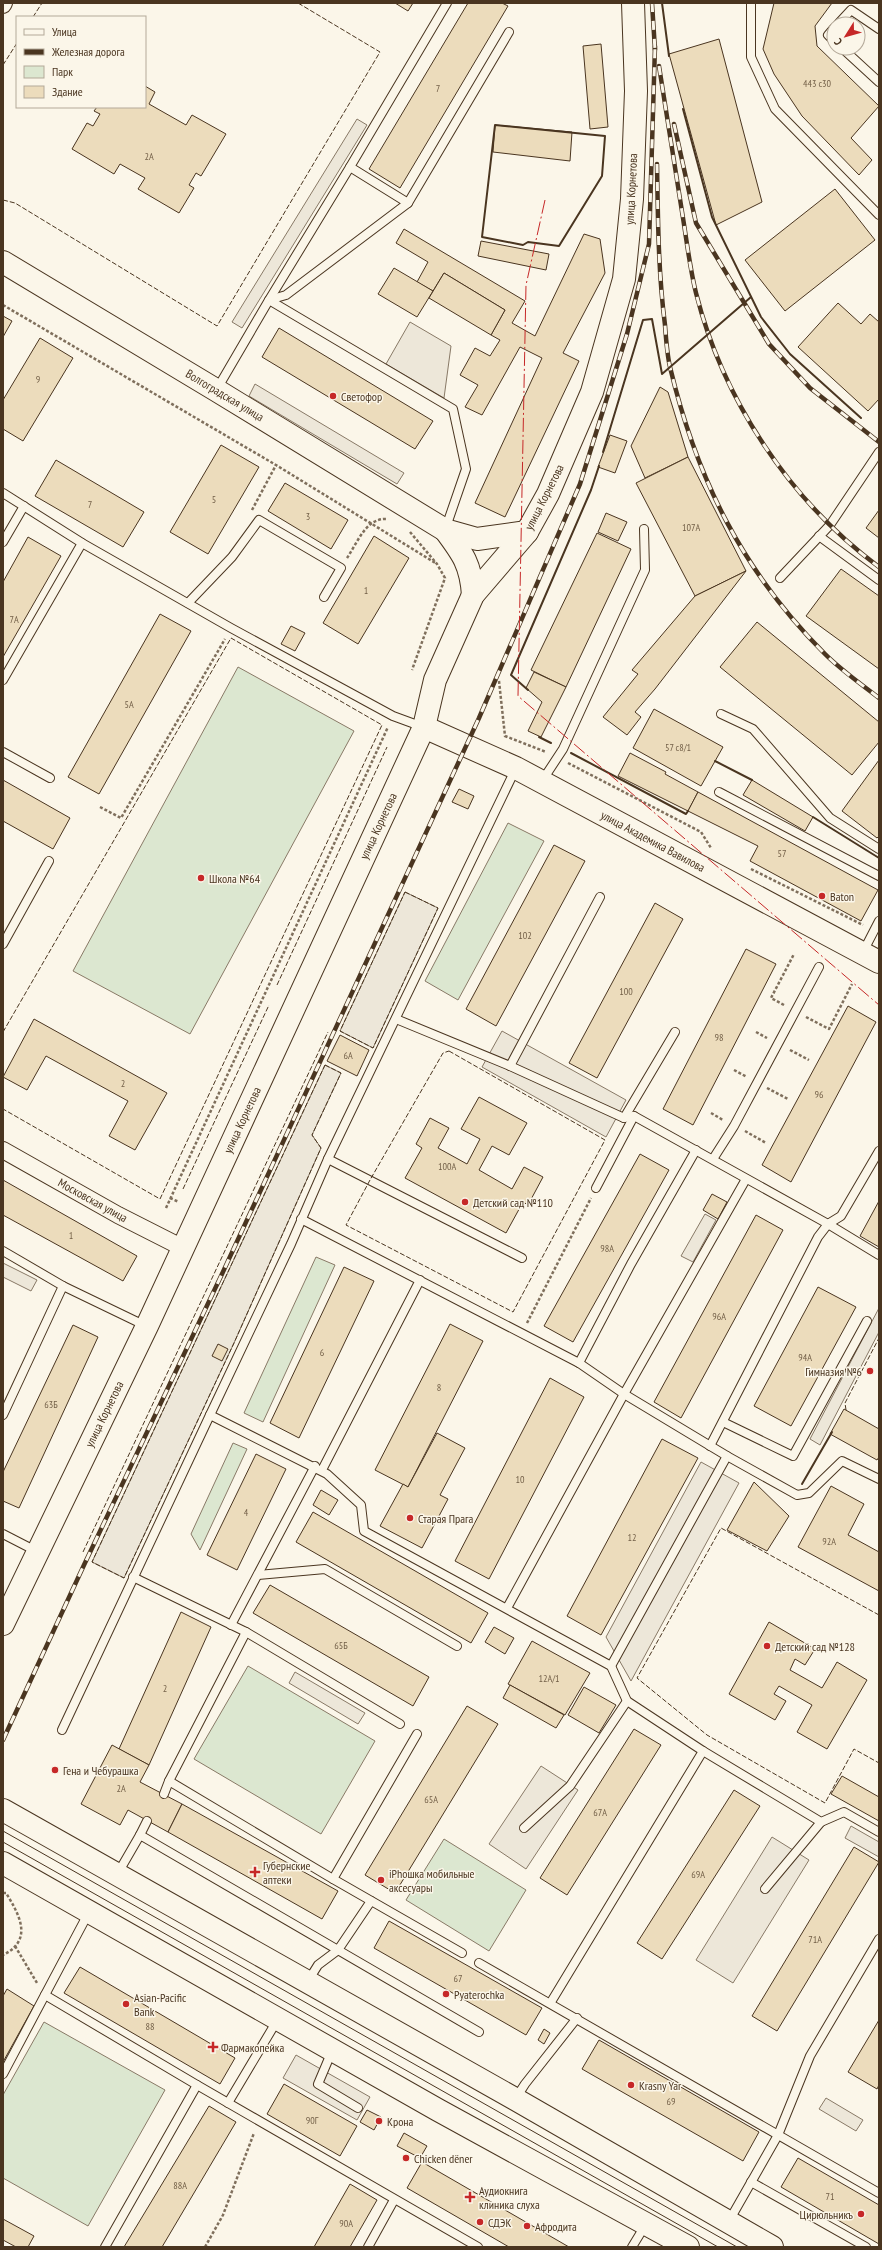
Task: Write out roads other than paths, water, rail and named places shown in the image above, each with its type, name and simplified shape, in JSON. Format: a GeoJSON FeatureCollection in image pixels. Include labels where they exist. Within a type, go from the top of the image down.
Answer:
{"type":"FeatureCollection","features":[{"type":"Feature","properties":{"kind":"main road","name":"улица Корнетова"},"geometry":{"type":"LineString","coordinates":[[3,1624],[147,1326],[424,727],[436,680],[473,595],[527,532],[548,494],[592,392],[624,279],[632,198],[636,91],[633,3]]}},
{"type":"Feature","properties":{"kind":"main road","name":"Волгоградская улица"},"geometry":{"type":"LineString","coordinates":[[3,262],[445,530]]}},
{"type":"Feature","properties":{"kind":"main road"},"geometry":{"type":"LineString","coordinates":[[445,530],[477,540],[527,532]]}},
{"type":"Feature","properties":{"kind":"main road"},"geometry":{"type":"LineString","coordinates":[[445,530],[465,556],[472,575],[473,595]]}},
{"type":"Feature","properties":{"kind":"main road","name":"улица Академика Вавилова"},"geometry":{"type":"LineString","coordinates":[[424,727],[516,768],[871,957]]}},
{"type":"Feature","properties":{"kind":"main road"},"geometry":{"type":"LineString","coordinates":[[3,1810],[118,1873],[516,2099],[772,2247]]}},
{"type":"Feature","properties":{"kind":"main road"},"geometry":{"type":"LineString","coordinates":[[3,1863],[332,2048],[438,2110],[688,2247]]}},
{"type":"Feature","properties":{"kind":"street","name":"Московская улица"},"geometry":{"type":"LineString","coordinates":[[3,1150],[118,1215],[183,1248]]}},
{"type":"Feature","properties":{"kind":"lane"},"geometry":{"type":"LineString","coordinates":[[216,390],[447,3]]}},
{"type":"Feature","properties":{"kind":"lane"},"geometry":{"type":"LineString","coordinates":[[752,3],[751,57],[775,109],[879,215]]}},
{"type":"Feature","properties":{"kind":"lane"},"geometry":{"type":"LineString","coordinates":[[845,16],[851,10],[860,16]]}},
{"type":"Feature","properties":{"kind":"lane"},"geometry":{"type":"LineString","coordinates":[[866,20],[879,29]]}},
{"type":"Feature","properties":{"kind":"lane"},"geometry":{"type":"LineString","coordinates":[[269,300],[286,295],[408,203],[509,32]]}},
{"type":"Feature","properties":{"kind":"lane"},"geometry":{"type":"LineString","coordinates":[[851,56],[879,82]]}},
{"type":"Feature","properties":{"kind":"lane"},"geometry":{"type":"LineString","coordinates":[[350,167],[408,203]]}},
{"type":"Feature","properties":{"kind":"lane"},"geometry":{"type":"LineString","coordinates":[[269,300],[453,409],[466,469],[445,530]]}},
{"type":"Feature","properties":{"kind":"lane"},"geometry":{"type":"LineString","coordinates":[[780,578],[830,525],[878,454]]}},
{"type":"Feature","properties":{"kind":"lane"},"geometry":{"type":"LineString","coordinates":[[3,493],[82,542],[231,628],[393,716],[424,727]]}},
{"type":"Feature","properties":{"kind":"lane"},"geometry":{"type":"LineString","coordinates":[[3,542],[24,506]]}},
{"type":"Feature","properties":{"kind":"lane"},"geometry":{"type":"LineString","coordinates":[[188,603],[232,557],[259,520],[341,568],[324,597]]}},
{"type":"Feature","properties":{"kind":"lane"},"geometry":{"type":"LineString","coordinates":[[541,782],[558,757],[645,570],[644,529]]}},
{"type":"Feature","properties":{"kind":"lane"},"geometry":{"type":"LineString","coordinates":[[819,536],[879,580]]}},
{"type":"Feature","properties":{"kind":"lane"},"geometry":{"type":"LineString","coordinates":[[3,680],[82,542]]}},
{"type":"Feature","properties":{"kind":"lane"},"geometry":{"type":"LineString","coordinates":[[721,714],[753,729],[830,818],[879,849]]}},
{"type":"Feature","properties":{"kind":"lane"},"geometry":{"type":"LineString","coordinates":[[3,752],[50,778]]}},
{"type":"Feature","properties":{"kind":"lane"},"geometry":{"type":"LineString","coordinates":[[62,1730],[328,1159],[516,768]]}},
{"type":"Feature","properties":{"kind":"lane"},"geometry":{"type":"LineString","coordinates":[[719,792],[879,876]]}},
{"type":"Feature","properties":{"kind":"lane"},"geometry":{"type":"LineString","coordinates":[[3,944],[49,861]]}},
{"type":"Feature","properties":{"kind":"lane"},"geometry":{"type":"LineString","coordinates":[[510,1066],[600,896]]}},
{"type":"Feature","properties":{"kind":"lane"},"geometry":{"type":"LineString","coordinates":[[871,957],[874,931],[879,921]]}},
{"type":"Feature","properties":{"kind":"lane"},"geometry":{"type":"LineString","coordinates":[[713,1159],[734,1126],[819,967]]}},
{"type":"Feature","properties":{"kind":"lane"},"geometry":{"type":"LineString","coordinates":[[396,1019],[510,1066],[624,1118],[634,1116],[828,1224],[879,1255]]}},
{"type":"Feature","properties":{"kind":"lane"},"geometry":{"type":"LineString","coordinates":[[624,1118],[675,1032]]}},
{"type":"Feature","properties":{"kind":"lane"},"geometry":{"type":"LineString","coordinates":[[596,1188],[634,1116]]}},
{"type":"Feature","properties":{"kind":"lane"},"geometry":{"type":"LineString","coordinates":[[579,1363],[631,1264],[696,1150]]}},
{"type":"Feature","properties":{"kind":"lane"},"geometry":{"type":"LineString","coordinates":[[710,1446],[818,1237],[828,1224],[841,1216],[879,1151]]}},
{"type":"Feature","properties":{"kind":"lane"},"geometry":{"type":"LineString","coordinates":[[328,1159],[522,1258]]}},
{"type":"Feature","properties":{"kind":"lane"},"geometry":{"type":"LineString","coordinates":[[506,1608],[624,1394],[746,1179]]}},
{"type":"Feature","properties":{"kind":"lane"},"geometry":{"type":"LineString","coordinates":[[301,1219],[522,1332],[579,1363],[624,1394],[727,1456],[797,1495],[809,1492],[842,1461],[879,1479]]}},
{"type":"Feature","properties":{"kind":"lane"},"geometry":{"type":"LineString","coordinates":[[3,1250],[63,1286],[147,1326]]}},
{"type":"Feature","properties":{"kind":"lane"},"geometry":{"type":"LineString","coordinates":[[231,1625],[420,1280]]}},
{"type":"Feature","properties":{"kind":"lane"},"geometry":{"type":"LineString","coordinates":[[3,1415],[63,1286]]}},
{"type":"Feature","properties":{"kind":"lane"},"geometry":{"type":"LineString","coordinates":[[723,1422],[793,1456],[867,1322]]}},
{"type":"Feature","properties":{"kind":"lane"},"geometry":{"type":"LineString","coordinates":[[210,1415],[318,1468],[362,1505],[364,1531],[611,1666],[627,1701],[703,1751],[821,1822]]}},
{"type":"Feature","properties":{"kind":"lane"},"geometry":{"type":"LineString","coordinates":[[611,1666],[727,1456]]}},
{"type":"Feature","properties":{"kind":"lane"},"geometry":{"type":"LineString","coordinates":[[3,1534],[38,1552]]}},
{"type":"Feature","properties":{"kind":"lane"},"geometry":{"type":"LineString","coordinates":[[258,1575],[325,1569],[457,1646]]}},
{"type":"Feature","properties":{"kind":"lane"},"geometry":{"type":"LineString","coordinates":[[133,1577],[246,1632],[400,1724]]}},
{"type":"Feature","properties":{"kind":"lane"},"geometry":{"type":"LineString","coordinates":[[164,1794],[246,1632]]}},
{"type":"Feature","properties":{"kind":"lane"},"geometry":{"type":"LineString","coordinates":[[524,1828],[570,1786],[627,1701]]}},
{"type":"Feature","properties":{"kind":"lane"},"geometry":{"type":"LineString","coordinates":[[333,1879],[416,1734]]}},
{"type":"Feature","properties":{"kind":"lane"},"geometry":{"type":"LineString","coordinates":[[551,2002],[703,1751]]}},
{"type":"Feature","properties":{"kind":"lane"},"geometry":{"type":"LineString","coordinates":[[170,1781],[333,1879],[462,1952]]}},
{"type":"Feature","properties":{"kind":"lane"},"geometry":{"type":"LineString","coordinates":[[765,1889],[821,1822],[844,1812],[879,1832]]}},
{"type":"Feature","properties":{"kind":"lane"},"geometry":{"type":"LineString","coordinates":[[118,1873],[147,1821]]}},
{"type":"Feature","properties":{"kind":"lane"},"geometry":{"type":"LineString","coordinates":[[140,1835],[479,2032]]}},
{"type":"Feature","properties":{"kind":"lane"},"geometry":{"type":"LineString","coordinates":[[308,1982],[318,1965],[338,1950],[371,1901]]}},
{"type":"Feature","properties":{"kind":"lane"},"geometry":{"type":"LineString","coordinates":[[3,2074],[89,1912]]}},
{"type":"Feature","properties":{"kind":"lane"},"geometry":{"type":"LineString","coordinates":[[728,2222],[778,2135],[810,2056],[879,1939]]}},
{"type":"Feature","properties":{"kind":"lane"},"geometry":{"type":"LineString","coordinates":[[480,1963],[551,2002],[879,2193]]}},
{"type":"Feature","properties":{"kind":"lane"},"geometry":{"type":"LineString","coordinates":[[45,1995],[394,2200],[478,2247]]}},
{"type":"Feature","properties":{"kind":"lane"},"geometry":{"type":"LineString","coordinates":[[228,2103],[278,2018]]}},
{"type":"Feature","properties":{"kind":"lane"},"geometry":{"type":"LineString","coordinates":[[516,2099],[525,2084],[577,2018]]}},
{"type":"Feature","properties":{"kind":"lane"},"geometry":{"type":"LineString","coordinates":[[332,2048],[318,2084],[358,2108]]}},
{"type":"Feature","properties":{"kind":"lane"},"geometry":{"type":"LineString","coordinates":[[105,2247],[197,2085]]}},
{"type":"Feature","properties":{"kind":"lane"},"geometry":{"type":"LineString","coordinates":[[751,2182],[866,2247]]}},
{"type":"Feature","properties":{"kind":"lane"},"geometry":{"type":"LineString","coordinates":[[368,2247],[394,2200]]}},
{"type":"Feature","properties":{"kind":"lane"},"geometry":{"type":"LineString","coordinates":[[632,2247],[646,2223]]}},
{"type":"Feature","properties":{"kind":"tram line"},"geometry":{"type":"LineString","coordinates":[[3,1831],[737,2247]]}},
{"type":"Feature","properties":{"kind":"tram line"},"geometry":{"type":"LineString","coordinates":[[3,1842],[718,2247]]}},
{"type":"Feature","properties":{"kind":"railway"},"geometry":{"type":"LineString","coordinates":[[652,3],[655,50]]}},
{"type":"Feature","properties":{"kind":"railway"},"geometry":{"type":"LineString","coordinates":[[3,1740],[222,1274],[479,718],[580,484],[627,334],[649,244],[655,46]]}},
{"type":"Feature","properties":{"kind":"railway"},"geometry":{"type":"LineString","coordinates":[[659,66],[694,284],[708,333],[723,372],[742,409],[764,445],[789,480],[847,541],[879,567]]}},
{"type":"Feature","properties":{"kind":"railway"},"geometry":{"type":"LineString","coordinates":[[674,124],[696,223],[769,344],[810,388],[879,442]]}},
{"type":"Feature","properties":{"kind":"railway"},"geometry":{"type":"LineString","coordinates":[[657,164],[660,265],[668,357],[681,408],[694,448],[709,486],[747,557],[770,590],[796,623],[831,660],[879,698]]}},
{"type":"Feature","properties":{"kind":"place","name":"Светофор"},"geometry":{"type":"Point","coordinates":[333,396]}},
{"type":"Feature","properties":{"kind":"place","name":"Школа №64"},"geometry":{"type":"Point","coordinates":[201,878]}},
{"type":"Feature","properties":{"kind":"place","name":"Baton"},"geometry":{"type":"Point","coordinates":[822,896]}},
{"type":"Feature","properties":{"kind":"place","name":"Детский сад №110"},"geometry":{"type":"Point","coordinates":[465,1202]}},
{"type":"Feature","properties":{"kind":"place","name":"Гимназия №6"},"geometry":{"type":"Point","coordinates":[870,1371]}},
{"type":"Feature","properties":{"kind":"place","name":"Старая Прага"},"geometry":{"type":"Point","coordinates":[410,1518]}},
{"type":"Feature","properties":{"kind":"place","name":"Детский сад №128"},"geometry":{"type":"Point","coordinates":[767,1646]}},
{"type":"Feature","properties":{"kind":"place","name":"Гена и Чебурашка"},"geometry":{"type":"Point","coordinates":[55,1770]}},
{"type":"Feature","properties":{"kind":"place","name":"Губернские аптеки"},"geometry":{"type":"Point","coordinates":[255,1872]}},
{"type":"Feature","properties":{"kind":"place","name":"iPhoшка мобильные аксесуары"},"geometry":{"type":"Point","coordinates":[381,1880]}},
{"type":"Feature","properties":{"kind":"place","name":"Pyaterochka"},"geometry":{"type":"Point","coordinates":[446,1994]}},
{"type":"Feature","properties":{"kind":"place","name":"Asian-Pacific Bank"},"geometry":{"type":"Point","coordinates":[126,2004]}},
{"type":"Feature","properties":{"kind":"place","name":"Фармакопейка"},"geometry":{"type":"Point","coordinates":[213,2047]}},
{"type":"Feature","properties":{"kind":"place","name":"Krasny Yar"},"geometry":{"type":"Point","coordinates":[631,2085]}},
{"type":"Feature","properties":{"kind":"place","name":"Крона"},"geometry":{"type":"Point","coordinates":[379,2121]}},
{"type":"Feature","properties":{"kind":"place","name":"Chicken dëner"},"geometry":{"type":"Point","coordinates":[406,2158]}},
{"type":"Feature","properties":{"kind":"place","name":"Аудиокнига клиника слуха"},"geometry":{"type":"Point","coordinates":[470,2197]}},
{"type":"Feature","properties":{"kind":"place","name":"Цирюльникъ"},"geometry":{"type":"Point","coordinates":[861,2214]}},
{"type":"Feature","properties":{"kind":"place","name":"СДЭК"},"geometry":{"type":"Point","coordinates":[480,2222]}},
{"type":"Feature","properties":{"kind":"place","name":"Афродита"},"geometry":{"type":"Point","coordinates":[527,2226]}}]}
